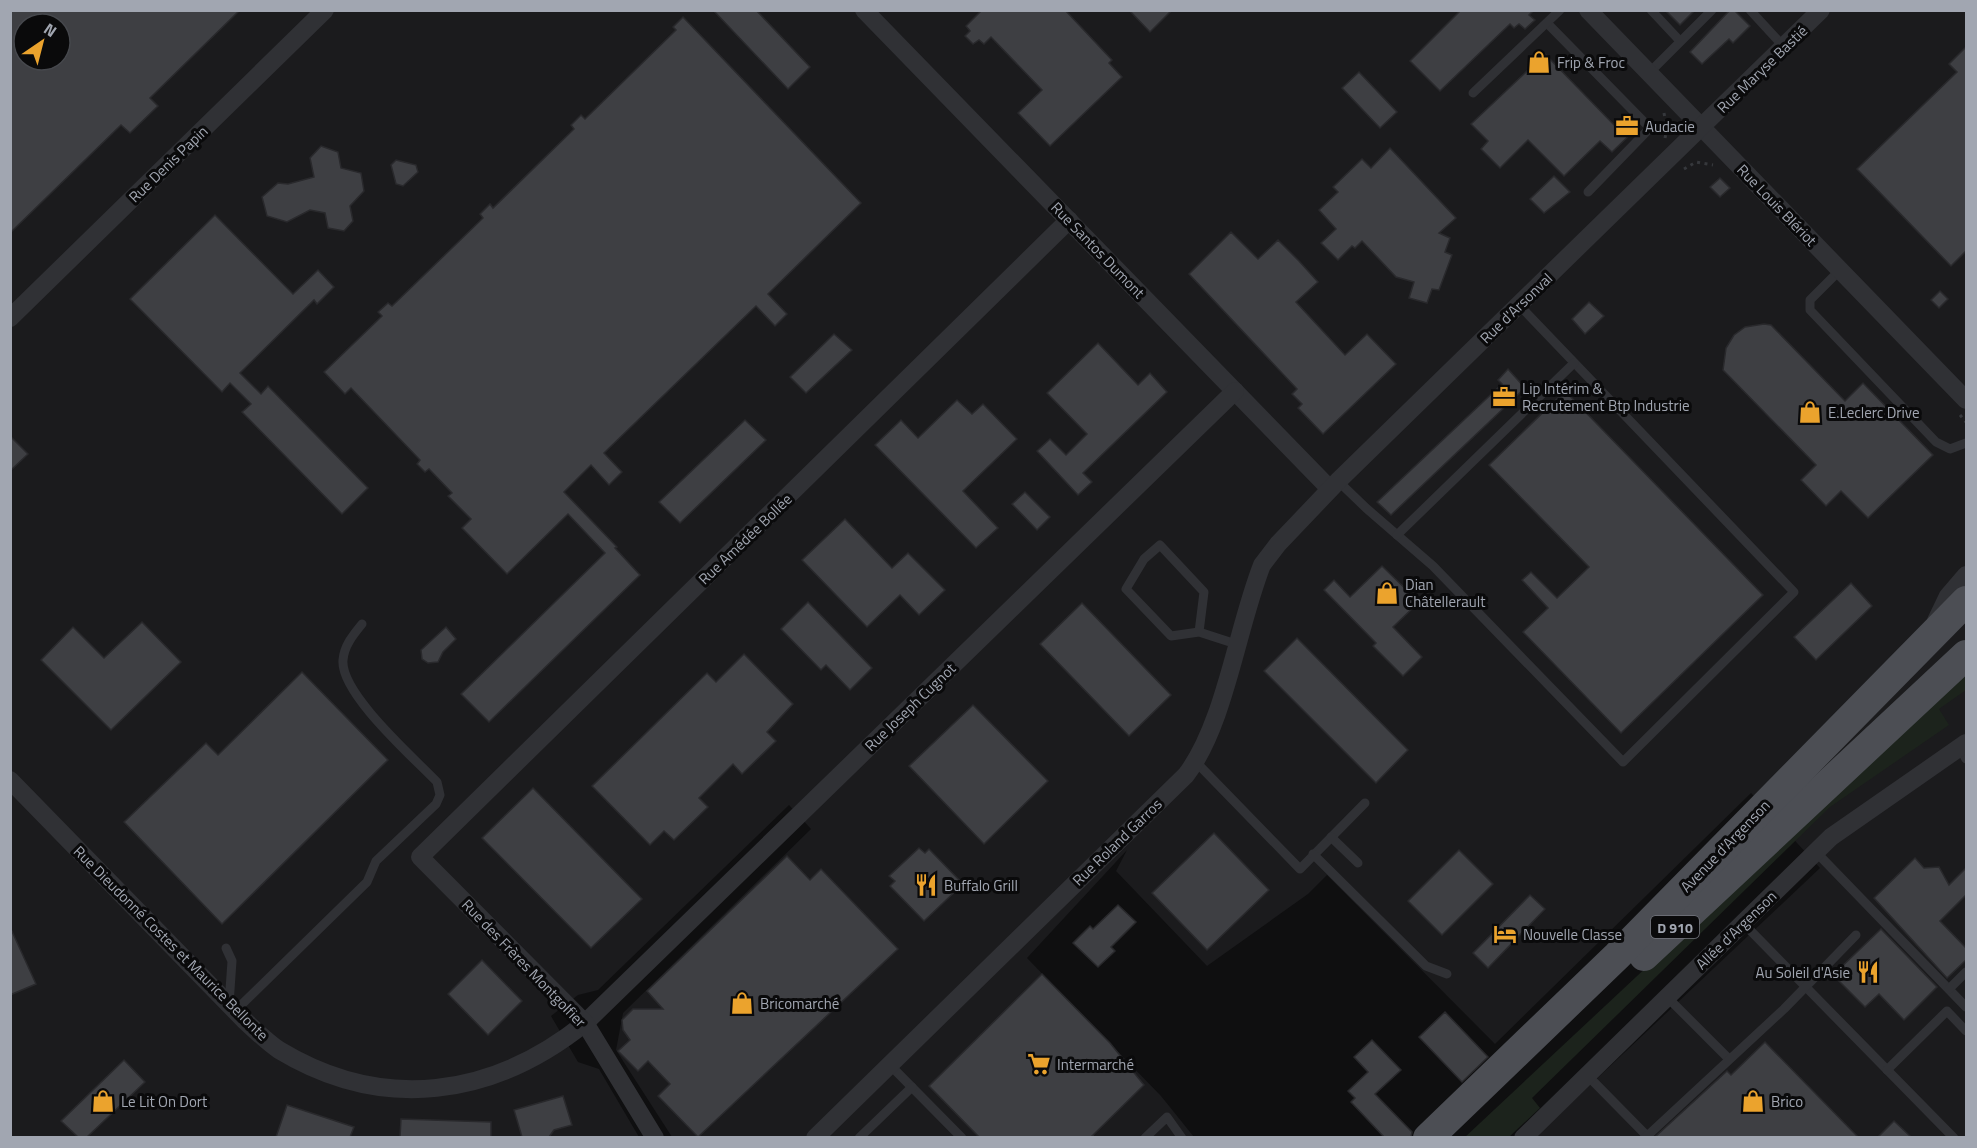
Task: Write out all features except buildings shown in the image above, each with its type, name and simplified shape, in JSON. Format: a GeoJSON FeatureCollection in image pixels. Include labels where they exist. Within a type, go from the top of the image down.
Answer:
{"type":"FeatureCollection","features":[{"type":"Feature","properties":{"kind":"main road","name":"Avenue d'Argenson"},"geometry":{"type":"LineString","coordinates":[[1428,1137],[1617,956],[1966,601]]}},
{"type":"Feature","properties":{"kind":"main road","name":"Avenue d'Argenson"},"geometry":{"type":"LineString","coordinates":[[1452,1137],[1966,655]]}},
{"type":"Feature","properties":{"kind":"street","name":"Rue Denis Papin"},"geometry":{"type":"LineString","coordinates":[[10,318],[325,10]]}},
{"type":"Feature","properties":{"kind":"street","name":"Rue Santos Dumont"},"geometry":{"type":"LineString","coordinates":[[864,10],[1235,391],[1334,485]]}},
{"type":"Feature","properties":{"kind":"street","name":"Rue Louis Blériot"},"geometry":{"type":"LineString","coordinates":[[1588,10],[1840,270],[1962,407]]}},
{"type":"Feature","properties":{"kind":"street","name":"Rue Maryse Bastié"},"geometry":{"type":"LineString","coordinates":[[1702,127],[1821,10]]}},
{"type":"Feature","properties":{"kind":"street","name":"Rue d'Arsonval"},"geometry":{"type":"LineString","coordinates":[[1334,485],[1702,127]]}},
{"type":"Feature","properties":{"kind":"street","name":"Rue Amédée Bollée"},"geometry":{"type":"LineString","coordinates":[[420,857],[1069,220]]}},
{"type":"Feature","properties":{"kind":"street","name":"Rue Joseph Cugnot"},"geometry":{"type":"LineString","coordinates":[[585,1023],[1235,391]]}},
{"type":"Feature","properties":{"kind":"street","name":"Rue Roland Garros"},"geometry":{"type":"LineString","coordinates":[[815,1137],[1178,783],[1196,762],[1213,722],[1257,578],[1269,554],[1334,485]]}},
{"type":"Feature","properties":{"kind":"street"},"geometry":{"type":"LineString","coordinates":[[1928,638],[1948,596],[1966,575]]}},
{"type":"Feature","properties":{"kind":"street","name":"Allée d’Argenson"},"geometry":{"type":"LineString","coordinates":[[1523,1137],[1845,826],[1964,750]]}},
{"type":"Feature","properties":{"kind":"street","name":"Rue Dieudonné Costes et Maurice Bellonte"},"geometry":{"type":"LineString","coordinates":[[10,780],[232,1008],[278,1049],[314,1068],[353,1082],[402,1089],[450,1087],[491,1078],[530,1061],[559,1044],[585,1023]]}},
{"type":"Feature","properties":{"kind":"street","name":"Rue des Frères Montgolfier"},"geometry":{"type":"LineString","coordinates":[[420,857],[585,1023],[655,1137]]}},
{"type":"Feature","properties":{"kind":"lane"},"geometry":{"type":"LineString","coordinates":[[1473,93],[1560,10]]}},
{"type":"Feature","properties":{"kind":"lane"},"geometry":{"type":"LineString","coordinates":[[1650,10],[1680,41]]}},
{"type":"Feature","properties":{"kind":"lane"},"geometry":{"type":"LineString","coordinates":[[1648,73],[1712,10]]}},
{"type":"Feature","properties":{"kind":"lane"},"geometry":{"type":"LineString","coordinates":[[1750,10],[1784,47]]}},
{"type":"Feature","properties":{"kind":"lane"},"geometry":{"type":"LineString","coordinates":[[1547,23],[1650,128],[1588,192]]}},
{"type":"Feature","properties":{"kind":"lane"},"geometry":{"type":"LineString","coordinates":[[1840,270],[1810,300],[1810,310],[1936,442],[1950,449],[1966,443]]}},
{"type":"Feature","properties":{"kind":"lane"},"geometry":{"type":"LineString","coordinates":[[1334,485],[1433,566],[1623,762],[1794,592],[1519,305]]}},
{"type":"Feature","properties":{"kind":"lane"},"geometry":{"type":"LineString","coordinates":[[1396,535],[1574,363]]}},
{"type":"Feature","properties":{"kind":"lane"},"geometry":{"type":"LineString","coordinates":[[1199,632],[1204,592],[1160,545],[1144,559],[1126,589],[1171,636],[1199,632],[1236,644]]}},
{"type":"Feature","properties":{"kind":"lane"},"geometry":{"type":"LineString","coordinates":[[232,1008],[367,882],[376,861],[436,804],[440,795],[437,782],[360,701],[345,679],[343,660],[348,642],[362,624]]}},
{"type":"Feature","properties":{"kind":"lane"},"geometry":{"type":"LineString","coordinates":[[1196,762],[1300,869],[1365,802]]}},
{"type":"Feature","properties":{"kind":"lane"},"geometry":{"type":"LineString","coordinates":[[1331,837],[1358,863]]}},
{"type":"Feature","properties":{"kind":"lane"},"geometry":{"type":"LineString","coordinates":[[1816,852],[1966,1007]]}},
{"type":"Feature","properties":{"kind":"lane"},"geometry":{"type":"LineString","coordinates":[[1313,854],[1426,966],[1446,974]]}},
{"type":"Feature","properties":{"kind":"lane"},"geometry":{"type":"LineString","coordinates":[[1743,923],[1954,1137]]}},
{"type":"Feature","properties":{"kind":"lane"},"geometry":{"type":"LineString","coordinates":[[1587,1075],[1646,1137],[1805,987],[1856,935]]}},
{"type":"Feature","properties":{"kind":"lane"},"geometry":{"type":"LineString","coordinates":[[226,948],[232,961],[232,1008]]}},
{"type":"Feature","properties":{"kind":"lane"},"geometry":{"type":"LineString","coordinates":[[1949,989],[1966,972]]}},
{"type":"Feature","properties":{"kind":"lane"},"geometry":{"type":"LineString","coordinates":[[1667,997],[1728,1058]]}},
{"type":"Feature","properties":{"kind":"lane"},"geometry":{"type":"LineString","coordinates":[[1887,1070],[1947,1011],[1966,1031]]}},
{"type":"Feature","properties":{"kind":"lane"},"geometry":{"type":"LineString","coordinates":[[889,1064],[962,1137]]}},
{"type":"Feature","properties":{"kind":"lane"},"geometry":{"type":"LineString","coordinates":[[859,1137],[912,1087]]}},
{"type":"Feature","properties":{"kind":"lane"},"geometry":{"type":"LineString","coordinates":[[1144,1137],[1167,1117],[1182,1137]]}},
{"type":"Feature","properties":{"kind":"path"},"geometry":{"type":"LineString","coordinates":[[1662,86],[1658,106],[1665,113],[1667,129],[1655,153],[1676,174],[1696,162],[1715,166]]}},
{"type":"Feature","properties":{"kind":"path"},"geometry":{"type":"LineString","coordinates":[[1962,407],[1966,422]]}},
{"type":"Feature","properties":{"kind":"shaded area"},"geometry":{"type":"Polygon","coordinates":[[[10,11],[1966,11],[1966,1137],[1535,1137],[1820,868],[1751,793],[1495,1044],[1327,875],[1308,894],[1207,966],[1116,871],[1127,850],[1027,958],[1161,1096],[1194,1137],[672,1137],[616,1050],[623,1013],[811,829],[789,805],[598,990],[578,995],[551,1016],[578,1062],[599,1069],[639,1137],[11,1137],[10,11]]]}},
{"type":"Feature","properties":{"kind":"shaded area"},"geometry":{"type":"Polygon","coordinates":[[[1966,668],[1966,690],[1939,709],[1949,725],[1830,807],[1532,1098],[1540,1108],[1509,1137],[1464,1138],[1966,668]]]}},
{"type":"Feature","properties":{"kind":"place","name":"Frip & Froc"},"geometry":{"type":"Point","coordinates":[1539,62]}},
{"type":"Feature","properties":{"kind":"place","name":"Audacie"},"geometry":{"type":"Point","coordinates":[1627,126]}},
{"type":"Feature","properties":{"kind":"place","name":"Lip Intérim & Recrutement Btp Industrie"},"geometry":{"type":"Point","coordinates":[1504,397]}},
{"type":"Feature","properties":{"kind":"place","name":"E.Leclerc Drive"},"geometry":{"type":"Point","coordinates":[1810,412]}},
{"type":"Feature","properties":{"kind":"place","name":"Dian Châtellerault"},"geometry":{"type":"Point","coordinates":[1387,593]}},
{"type":"Feature","properties":{"kind":"place","name":"Buffalo Grill"},"geometry":{"type":"Point","coordinates":[926,885]}},
{"type":"Feature","properties":{"kind":"place","name":"Nouvelle Classe"},"geometry":{"type":"Point","coordinates":[1505,934]}},
{"type":"Feature","properties":{"kind":"place","name":"Au Soleil d'Asie"},"geometry":{"type":"Point","coordinates":[1868,972]}},
{"type":"Feature","properties":{"kind":"place","name":"Bricomarché"},"geometry":{"type":"Point","coordinates":[742,1003]}},
{"type":"Feature","properties":{"kind":"place","name":"Intermarché"},"geometry":{"type":"Point","coordinates":[1039,1064]}},
{"type":"Feature","properties":{"kind":"place","name":"Le Lit On Dort"},"geometry":{"type":"Point","coordinates":[103,1101]}},
{"type":"Feature","properties":{"kind":"place","name":"Brico"},"geometry":{"type":"Point","coordinates":[1753,1101]}}]}
